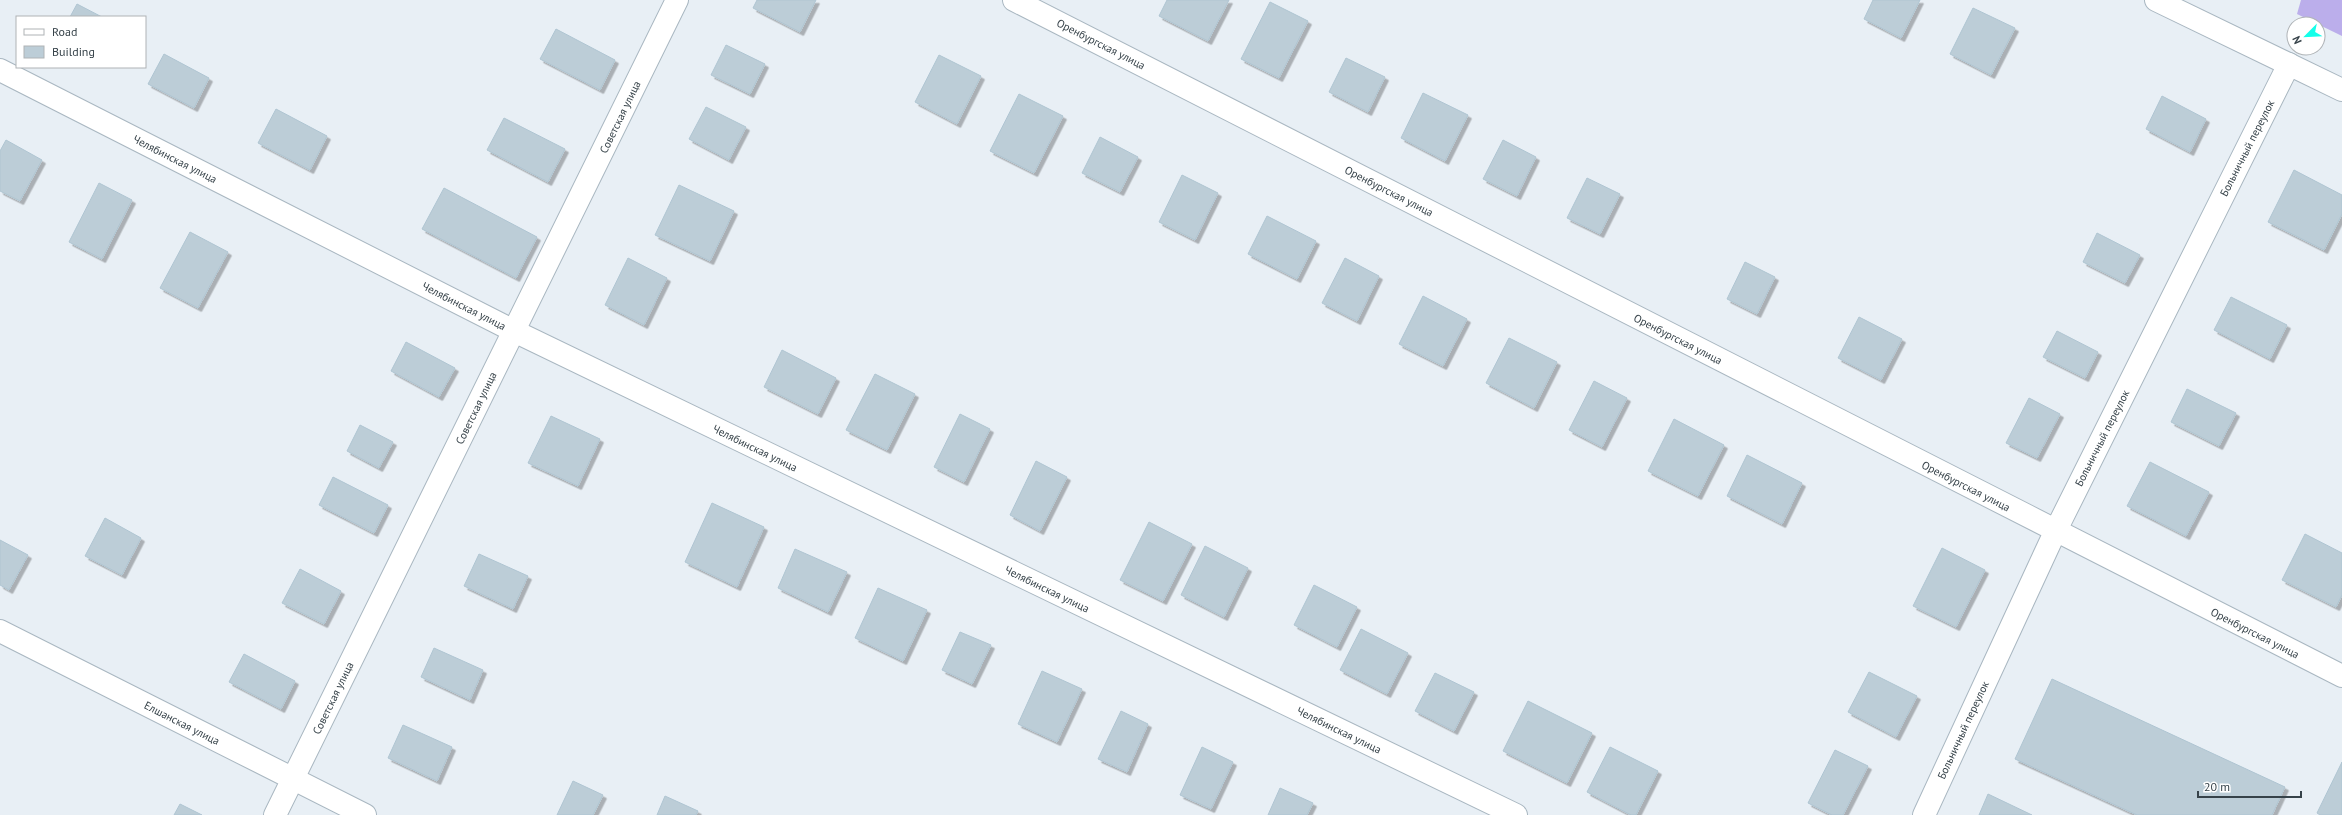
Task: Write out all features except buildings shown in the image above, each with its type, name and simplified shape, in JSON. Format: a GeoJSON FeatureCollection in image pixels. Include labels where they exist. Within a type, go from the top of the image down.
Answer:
{"type":"FeatureCollection","features":[{"type":"Feature","properties":{"kind":"street","name":"Советская улица"},"geometry":{"type":"LineString","coordinates":[[275,815],[677,0]]}},
{"type":"Feature","properties":{"kind":"street","name":"Оренбургская улица"},"geometry":{"type":"LineString","coordinates":[[1014,0],[2056,532],[2342,676]]}},
{"type":"Feature","properties":{"kind":"street"},"geometry":{"type":"LineString","coordinates":[[2156,0],[2342,90]]}},
{"type":"Feature","properties":{"kind":"street","name":"Больничный переулок"},"geometry":{"type":"LineString","coordinates":[[1924,815],[2056,532],[2288,64]]}},
{"type":"Feature","properties":{"kind":"street","name":"Челябинская улица"},"geometry":{"type":"LineString","coordinates":[[0,70],[514,331],[1516,815]]}},
{"type":"Feature","properties":{"kind":"street","name":"Елшанская улица"},"geometry":{"type":"LineString","coordinates":[[0,631],[365,815]]}},
{"type":"Feature","properties":{"kind":"shaded area"},"geometry":{"type":"Polygon","coordinates":[[[2301,0],[2342,0],[2342,36],[2326,28],[2326,16],[2301,16],[2297,14],[2301,0]]]}}]}
